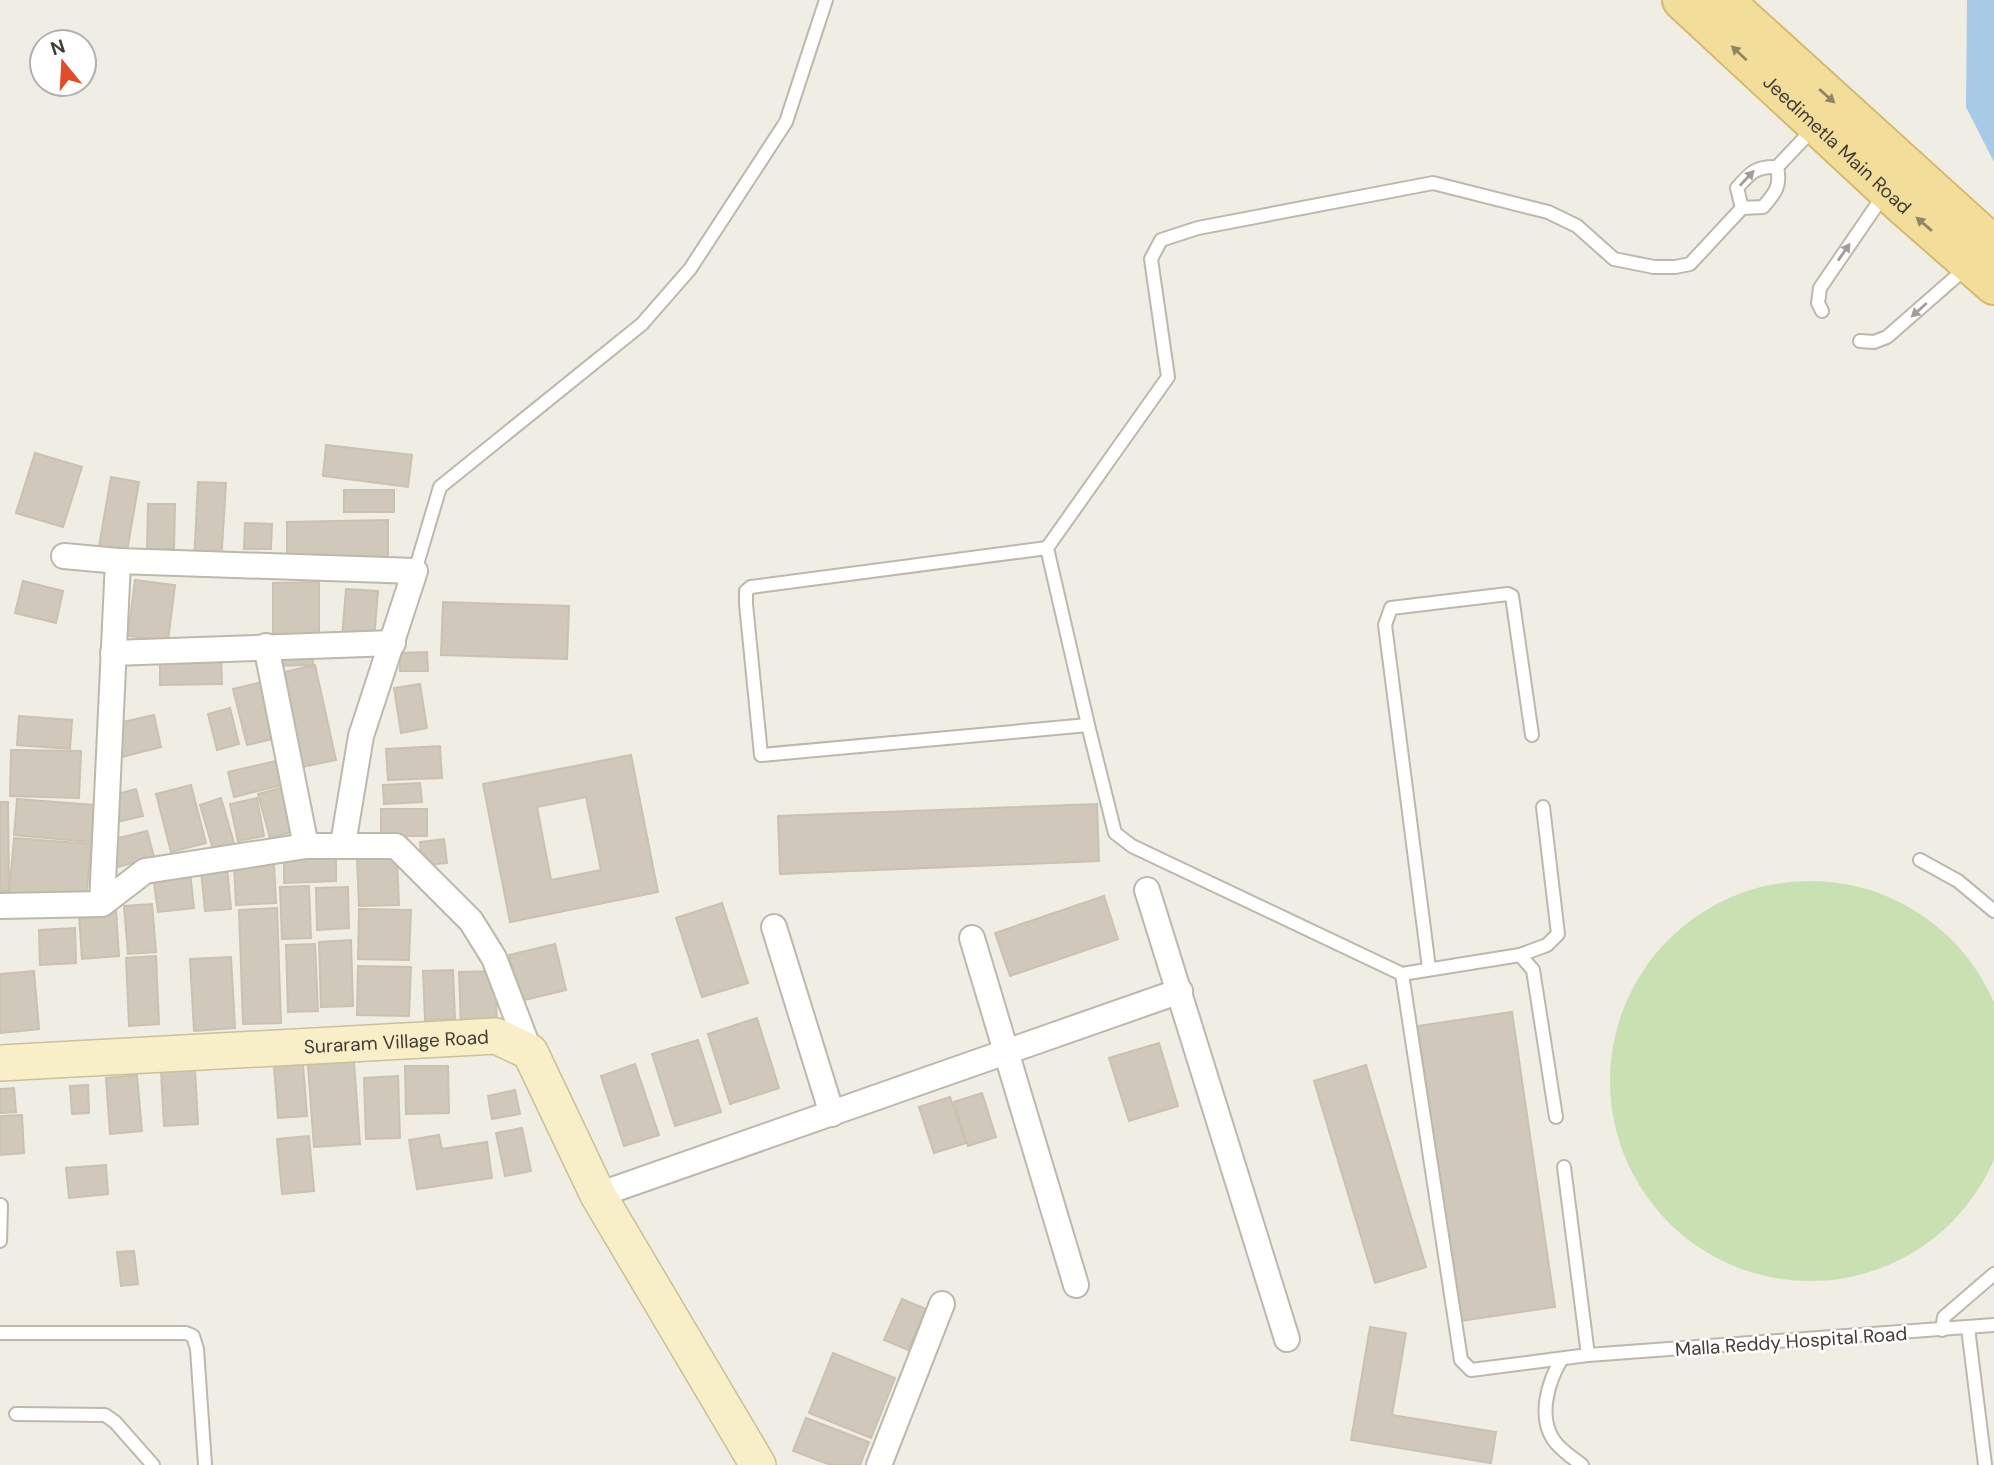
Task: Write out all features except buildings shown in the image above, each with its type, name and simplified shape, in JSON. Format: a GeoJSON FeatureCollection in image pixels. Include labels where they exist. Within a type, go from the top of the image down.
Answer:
{"type":"FeatureCollection","features":[{"type":"Feature","properties":{"kind":"main road","name":"Jeedimetla Main Road"},"geometry":{"type":"LineString","coordinates":[[1682,0],[1887,190],[1986,265]]}},
{"type":"Feature","properties":{"kind":"main road","name":"Jeedimetla Main Road"},"geometry":{"type":"LineString","coordinates":[[1723,0],[1986,265]]}},
{"type":"Feature","properties":{"kind":"main road","name":"Suraram Village Road"},"geometry":{"type":"LineString","coordinates":[[0,1063],[496,1036],[530,1052]]}},
{"type":"Feature","properties":{"kind":"main road"},"geometry":{"type":"LineString","coordinates":[[530,1052],[598,1195],[758,1465]]}},
{"type":"Feature","properties":{"kind":"street"},"geometry":{"type":"LineString","coordinates":[[64,556],[118,561],[415,571],[361,736],[343,844]]}},
{"type":"Feature","properties":{"kind":"street"},"geometry":{"type":"LineString","coordinates":[[102,904],[118,561]]}},
{"type":"Feature","properties":{"kind":"street"},"geometry":{"type":"LineString","coordinates":[[113,653],[393,643]]}},
{"type":"Feature","properties":{"kind":"street"},"geometry":{"type":"LineString","coordinates":[[266,646],[306,846]]}},
{"type":"Feature","properties":{"kind":"street"},"geometry":{"type":"LineString","coordinates":[[0,906],[102,904],[145,871],[306,846],[396,846],[471,921],[494,958],[530,1052]]}},
{"type":"Feature","properties":{"kind":"street"},"geometry":{"type":"LineString","coordinates":[[1147,890],[1287,1339]]}},
{"type":"Feature","properties":{"kind":"street"},"geometry":{"type":"LineString","coordinates":[[774,928],[832,1114]]}},
{"type":"Feature","properties":{"kind":"street"},"geometry":{"type":"LineString","coordinates":[[972,938],[1076,1285]]}},
{"type":"Feature","properties":{"kind":"street"},"geometry":{"type":"LineString","coordinates":[[598,1195],[1008,1054],[1180,991]]}},
{"type":"Feature","properties":{"kind":"street"},"geometry":{"type":"LineString","coordinates":[[879,1465],[942,1304]]}},
{"type":"Feature","properties":{"kind":"lane"},"geometry":{"type":"LineString","coordinates":[[415,571],[440,487],[642,324],[690,269],[786,122],[826,0]]}},
{"type":"Feature","properties":{"kind":"lane"},"geometry":{"type":"LineString","coordinates":[[1742,208],[1737,188],[1759,166],[1777,167],[1817,125]]}},
{"type":"Feature","properties":{"kind":"lane"},"geometry":{"type":"LineString","coordinates":[[1742,208],[1755,210],[1769,200],[1780,184],[1777,167]]}},
{"type":"Feature","properties":{"kind":"lane"},"geometry":{"type":"LineString","coordinates":[[1088,725],[761,755],[746,591],[751,587],[1047,548],[1168,377],[1151,259],[1161,240],[1198,228],[1433,183],[1548,212],[1577,226],[1614,259],[1654,267],[1675,267],[1690,264],[1742,208]]}},
{"type":"Feature","properties":{"kind":"lane"},"geometry":{"type":"LineString","coordinates":[[1822,312],[1818,303],[1819,288],[1887,190]]}},
{"type":"Feature","properties":{"kind":"lane"},"geometry":{"type":"LineString","coordinates":[[1860,341],[1874,342],[1887,338],[1986,265]]}},
{"type":"Feature","properties":{"kind":"lane"},"geometry":{"type":"LineString","coordinates":[[1047,548],[1115,833],[1132,846],[1402,974],[1520,955],[1547,945],[1558,934],[1543,807]]}},
{"type":"Feature","properties":{"kind":"lane"},"geometry":{"type":"LineString","coordinates":[[1429,968],[1385,625],[1387,613],[1391,608],[1508,594],[1512,596],[1532,735]]}},
{"type":"Feature","properties":{"kind":"lane"},"geometry":{"type":"LineString","coordinates":[[1920,860],[1958,881],[1994,911]]}},
{"type":"Feature","properties":{"kind":"lane"},"geometry":{"type":"LineString","coordinates":[[1520,955],[1533,970],[1556,1117]]}},
{"type":"Feature","properties":{"kind":"lane","name":"Malla Reddy Hospital Road"},"geometry":{"type":"LineString","coordinates":[[1402,974],[1461,1360],[1471,1370],[1588,1355],[1942,1331],[1994,1325]]}},
{"type":"Feature","properties":{"kind":"lane"},"geometry":{"type":"LineString","coordinates":[[1564,1167],[1588,1355]]}},
{"type":"Feature","properties":{"kind":"lane"},"geometry":{"type":"LineString","coordinates":[[0,1241],[1,1205]]}},
{"type":"Feature","properties":{"kind":"lane"},"geometry":{"type":"LineString","coordinates":[[1942,1331],[1944,1317],[1994,1274]]}},
{"type":"Feature","properties":{"kind":"lane"},"geometry":{"type":"LineString","coordinates":[[1968,1328],[1985,1465]]}},
{"type":"Feature","properties":{"kind":"lane"},"geometry":{"type":"LineString","coordinates":[[0,1333],[186,1333],[192,1336],[197,1349],[205,1465]]}},
{"type":"Feature","properties":{"kind":"lane"},"geometry":{"type":"LineString","coordinates":[[1561,1360],[1553,1374],[1546,1417],[1553,1440],[1582,1465]]}},
{"type":"Feature","properties":{"kind":"lane"},"geometry":{"type":"LineString","coordinates":[[16,1414],[105,1415],[115,1422],[153,1465]]}},
{"type":"Feature","properties":{"kind":"green space"},"geometry":{"type":"Polygon","coordinates":[[[1810,881],[1849,885],[1887,896],[1937,926],[1965,954],[1995,1004],[2006,1042],[2010,1081],[2006,1120],[1995,1158],[1965,1208],[1937,1236],[1887,1266],[1849,1277],[1810,1281],[1771,1277],[1733,1266],[1683,1236],[1655,1208],[1625,1158],[1614,1120],[1610,1081],[1614,1042],[1625,1004],[1655,954],[1683,926],[1733,896],[1771,885],[1810,881]]]}},
{"type":"Feature","properties":{"kind":"water"},"geometry":{"type":"Polygon","coordinates":[[[1967,0],[1994,0],[1994,162],[1966,107],[1967,0]]]}}]}
